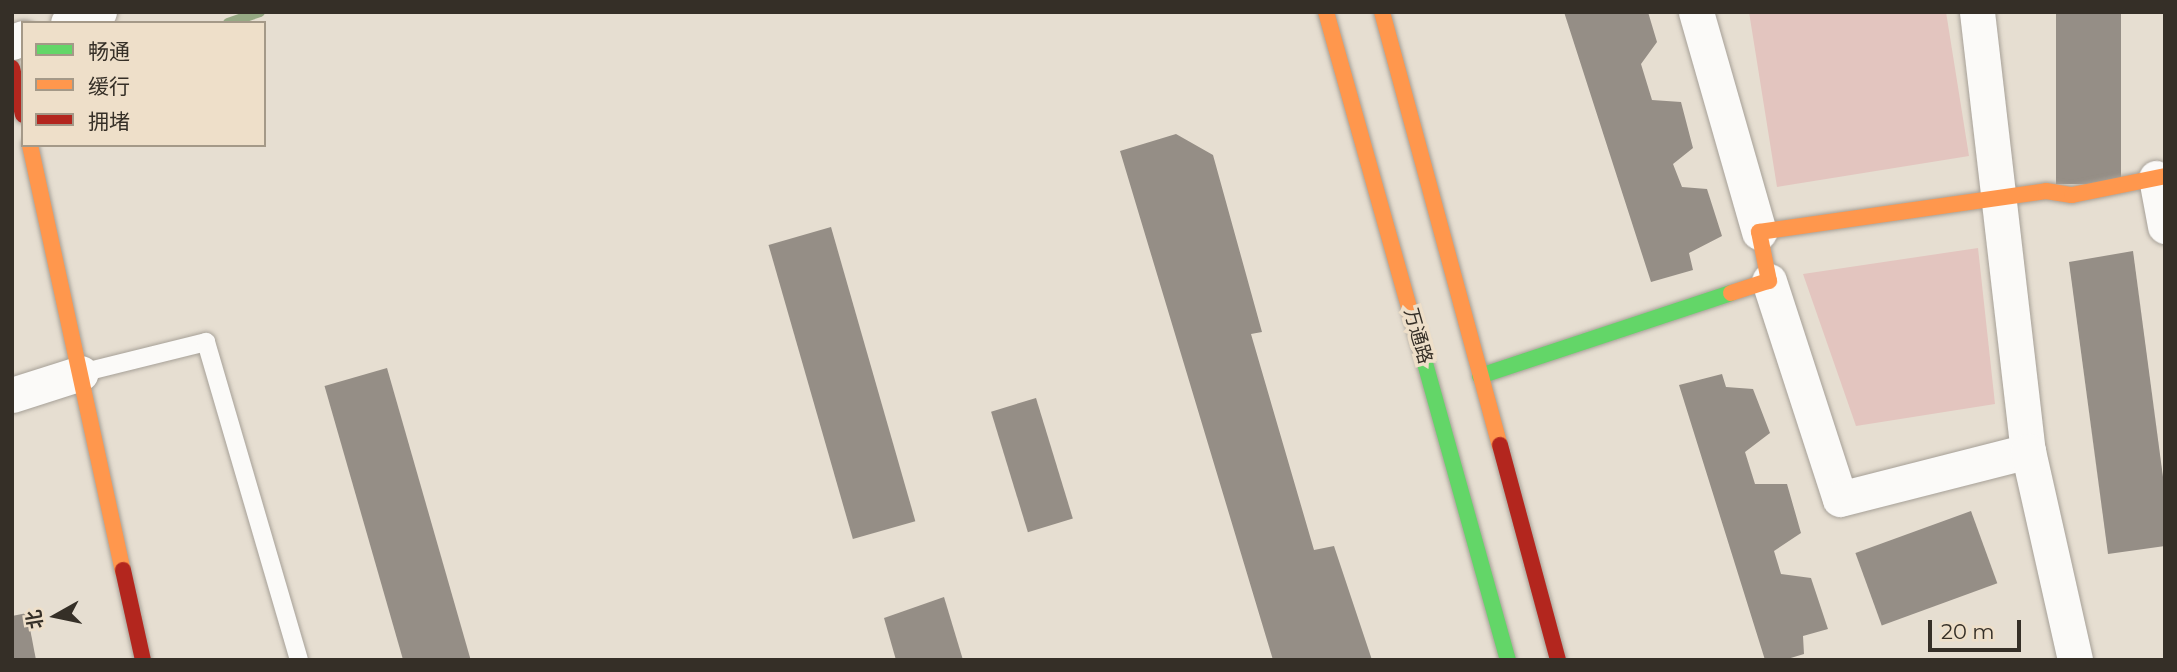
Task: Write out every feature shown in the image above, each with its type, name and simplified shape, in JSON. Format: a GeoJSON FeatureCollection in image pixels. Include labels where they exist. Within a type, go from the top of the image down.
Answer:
{"type":"FeatureCollection","features":[{"type":"Feature","properties":{"kind":"main road","name":"万通路"},"geometry":{"type":"LineString","coordinates":[[1326,12],[1508,660]]}},
{"type":"Feature","properties":{"kind":"main road"},"geometry":{"type":"LineString","coordinates":[[1382,12],[1558,660]]}},
{"type":"Feature","properties":{"kind":"main road"},"geometry":{"type":"LineString","coordinates":[[12,68],[21,106]]}},
{"type":"Feature","properties":{"kind":"main road"},"geometry":{"type":"LineString","coordinates":[[31,150],[143,660]]}},
{"type":"Feature","properties":{"kind":"main road"},"geometry":{"type":"LineString","coordinates":[[1480,376],[1769,281],[1759,232],[2046,191],[2073,195],[2160,177]]}},
{"type":"Feature","properties":{"kind":"street"},"geometry":{"type":"LineString","coordinates":[[74,21],[99,12]]}},
{"type":"Feature","properties":{"kind":"street"},"geometry":{"type":"LineString","coordinates":[[1696,12],[1759,232]]}},
{"type":"Feature","properties":{"kind":"street"},"geometry":{"type":"LineString","coordinates":[[1977,12],[2028,451],[2075,660]]}},
{"type":"Feature","properties":{"kind":"street"},"geometry":{"type":"LineString","coordinates":[[2160,177],[2165,226]]}},
{"type":"Feature","properties":{"kind":"street"},"geometry":{"type":"LineString","coordinates":[[1769,281],[1840,499],[2028,451]]}},
{"type":"Feature","properties":{"kind":"street"},"geometry":{"type":"LineString","coordinates":[[12,395],[81,373]]}},
{"type":"Feature","properties":{"kind":"lane"},"geometry":{"type":"LineString","coordinates":[[81,373],[206,342],[299,660]]}},
{"type":"Feature","properties":{"kind":"shaded area"},"geometry":{"type":"Polygon","coordinates":[[[1749,12],[1946,12],[1969,156],[1777,187],[1749,12]]]}},
{"type":"Feature","properties":{"kind":"shaded area"},"geometry":{"type":"Polygon","coordinates":[[[1978,248],[1995,404],[1856,426],[1803,274],[1978,248]]]}},
{"type":"Feature","properties":{"kind":"building"},"geometry":{"type":"Polygon","coordinates":[[[1564,12],[1648,12],[1657,42],[1641,64],[1652,100],[1681,102],[1693,148],[1673,164],[1682,187],[1707,189],[1722,236],[1689,253],[1693,270],[1651,282],[1564,12]]]}},
{"type":"Feature","properties":{"kind":"building"},"geometry":{"type":"Polygon","coordinates":[[[2056,12],[2121,12],[2121,184],[2056,184],[2056,12]]]}},
{"type":"Feature","properties":{"kind":"building"},"geometry":{"type":"Polygon","coordinates":[[[1176,134],[1213,155],[1262,332],[1251,334],[1314,550],[1334,546],[1372,660],[1273,660],[1120,151],[1176,134]]]}},
{"type":"Feature","properties":{"kind":"building"},"geometry":{"type":"Polygon","coordinates":[[[831,227],[915,521],[853,539],[769,245],[831,227]]]}},
{"type":"Feature","properties":{"kind":"building"},"geometry":{"type":"Polygon","coordinates":[[[2133,251],[2165,492],[2165,546],[2108,554],[2069,262],[2133,251]]]}},
{"type":"Feature","properties":{"kind":"building"},"geometry":{"type":"Polygon","coordinates":[[[387,368],[471,660],[403,660],[325,386],[387,368]]]}},
{"type":"Feature","properties":{"kind":"building"},"geometry":{"type":"Polygon","coordinates":[[[1722,374],[1726,387],[1753,389],[1770,433],[1745,452],[1755,484],[1787,484],[1801,533],[1774,551],[1781,574],[1811,578],[1828,629],[1803,636],[1804,654],[1784,660],[1765,660],[1679,385],[1722,374]]]}},
{"type":"Feature","properties":{"kind":"building"},"geometry":{"type":"Polygon","coordinates":[[[1036,398],[1073,518],[1028,532],[991,412],[1036,398]]]}},
{"type":"Feature","properties":{"kind":"building"},"geometry":{"type":"Polygon","coordinates":[[[1971,511],[1997,583],[1882,625],[1855,553],[1971,511]]]}},
{"type":"Feature","properties":{"kind":"building"},"geometry":{"type":"Polygon","coordinates":[[[944,597],[963,660],[896,660],[884,618],[944,597]]]}},
{"type":"Feature","properties":{"kind":"building"},"geometry":{"type":"Polygon","coordinates":[[[27,613],[36,660],[12,660],[12,616],[27,613]]]}},
{"type":"Feature","properties":{"kind":"waterway"},"geometry":{"type":"LineString","coordinates":[[234,21],[260,12]]}},
{"type":"Feature","properties":{"kind":"traffic: fast"},"geometry":{"type":"LineString","coordinates":[[1480,376],[1731,293]]}},
{"type":"Feature","properties":{"kind":"traffic: fast"},"geometry":{"type":"LineString","coordinates":[[1423,356],[1508,660]]}},
{"type":"Feature","properties":{"kind":"traffic: slow"},"geometry":{"type":"LineString","coordinates":[[1326,12],[1423,356]]}},
{"type":"Feature","properties":{"kind":"traffic: slow"},"geometry":{"type":"LineString","coordinates":[[1382,12],[1500,445]]}},
{"type":"Feature","properties":{"kind":"traffic: slow"},"geometry":{"type":"LineString","coordinates":[[30,147],[123,570]]}},
{"type":"Feature","properties":{"kind":"traffic: slow"},"geometry":{"type":"LineString","coordinates":[[1731,293],[1769,281],[1759,232],[2046,191],[2072,195],[2165,176]]}},
{"type":"Feature","properties":{"kind":"traffic: jam"},"geometry":{"type":"LineString","coordinates":[[12,68],[21,106]]}},
{"type":"Feature","properties":{"kind":"traffic: jam"},"geometry":{"type":"LineString","coordinates":[[1500,445],[1558,660]]}},
{"type":"Feature","properties":{"kind":"traffic: jam"},"geometry":{"type":"LineString","coordinates":[[123,570],[143,660]]}}]}
